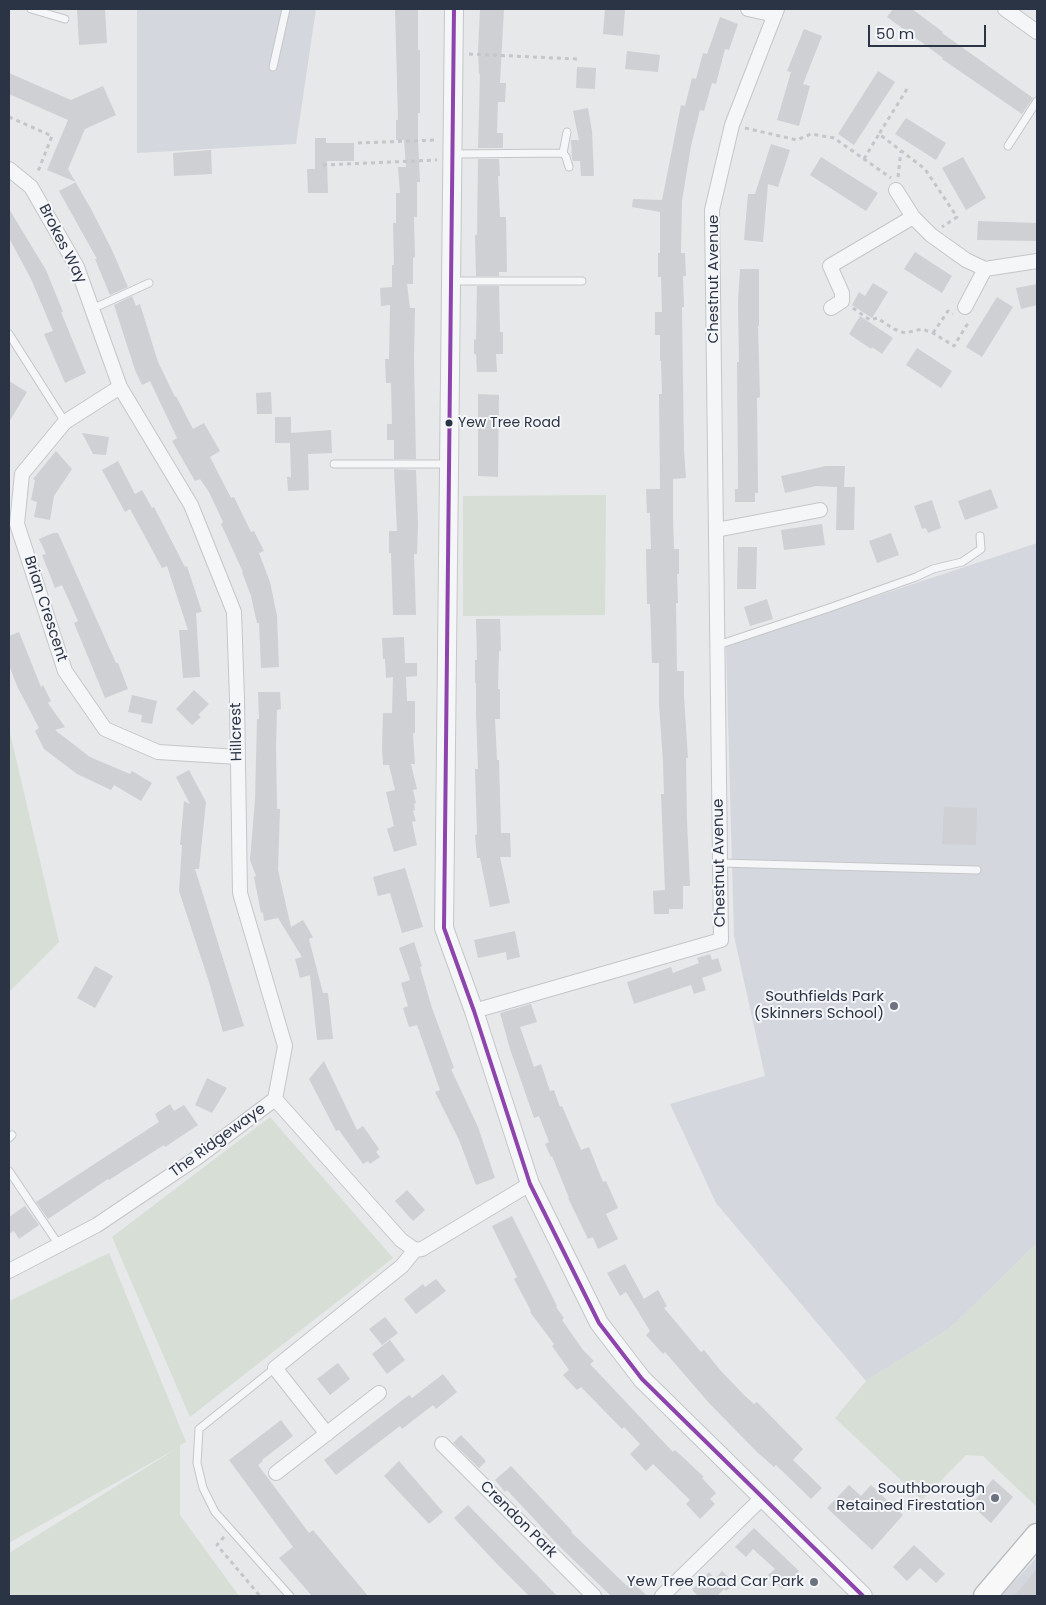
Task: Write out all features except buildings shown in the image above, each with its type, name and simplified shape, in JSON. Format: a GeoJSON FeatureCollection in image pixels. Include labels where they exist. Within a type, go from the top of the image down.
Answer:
{"type":"FeatureCollection","features":[{"type":"Feature","properties":{"kind":"highway"},"geometry":{"type":"LineString","coordinates":[[985,1596],[1037,1535]]}},
{"type":"Feature","properties":{"kind":"street"},"geometry":{"type":"LineString","coordinates":[[454,9],[444,928],[474,1011],[530,1184],[599,1323],[642,1379],[863,1596]]}},
{"type":"Feature","properties":{"kind":"street"},"geometry":{"type":"LineString","coordinates":[[748,9],[776,12]]}},
{"type":"Feature","properties":{"kind":"street"},"geometry":{"type":"LineString","coordinates":[[1005,9],[1037,32]]}},
{"type":"Feature","properties":{"kind":"street","name":"Chestnut Avenue"},"geometry":{"type":"LineString","coordinates":[[474,1011],[721,940],[712,210],[732,125],[776,12]]}},
{"type":"Feature","properties":{"kind":"street","name":"Brokes Way"},"geometry":{"type":"LineString","coordinates":[[9,170],[32,187],[77,267],[120,387]]}},
{"type":"Feature","properties":{"kind":"street"},"geometry":{"type":"LineString","coordinates":[[896,190],[913,217],[966,260],[985,269],[1037,261]]}},
{"type":"Feature","properties":{"kind":"street"},"geometry":{"type":"LineString","coordinates":[[836,305],[842,293],[830,266],[913,217]]}},
{"type":"Feature","properties":{"kind":"street"},"geometry":{"type":"LineString","coordinates":[[961,312],[985,269]]}},
{"type":"Feature","properties":{"kind":"street","name":"Brian Crescent"},"geometry":{"type":"LineString","coordinates":[[120,387],[65,422],[22,474],[17,524],[65,670],[105,729],[158,752],[238,757]]}},
{"type":"Feature","properties":{"kind":"street","name":"Hillcrest"},"geometry":{"type":"LineString","coordinates":[[120,387],[191,505],[234,612],[240,893],[284,1046],[275,1099]]}},
{"type":"Feature","properties":{"kind":"street"},"geometry":{"type":"LineString","coordinates":[[716,530],[820,510]]}},
{"type":"Feature","properties":{"kind":"street","name":"The Ridgewaye"},"geometry":{"type":"LineString","coordinates":[[9,1271],[97,1225],[190,1163],[275,1099],[401,1240],[415,1250]]}},
{"type":"Feature","properties":{"kind":"street"},"geometry":{"type":"LineString","coordinates":[[327,1434],[275,1368],[402,1266],[415,1250],[422,1249],[530,1184]]}},
{"type":"Feature","properties":{"kind":"street"},"geometry":{"type":"LineString","coordinates":[[276,1473],[379,1393]]}},
{"type":"Feature","properties":{"kind":"street","name":"Crendon Park"},"geometry":{"type":"LineString","coordinates":[[442,1444],[594,1596]]}},
{"type":"Feature","properties":{"kind":"street"},"geometry":{"type":"LineString","coordinates":[[662,1596],[762,1497]]}},
{"type":"Feature","properties":{"kind":"lane"},"geometry":{"type":"LineString","coordinates":[[31,9],[65,19]]}},
{"type":"Feature","properties":{"kind":"lane"},"geometry":{"type":"LineString","coordinates":[[273,67],[286,9]]}},
{"type":"Feature","properties":{"kind":"lane"},"geometry":{"type":"LineString","coordinates":[[1008,146],[1037,101]]}},
{"type":"Feature","properties":{"kind":"lane"},"geometry":{"type":"LineString","coordinates":[[567,132],[563,153],[569,167]]}},
{"type":"Feature","properties":{"kind":"lane"},"geometry":{"type":"LineString","coordinates":[[452,151],[563,153]]}},
{"type":"Feature","properties":{"kind":"lane"},"geometry":{"type":"LineString","coordinates":[[451,281],[582,281]]}},
{"type":"Feature","properties":{"kind":"lane"},"geometry":{"type":"LineString","coordinates":[[92,309],[149,283]]}},
{"type":"Feature","properties":{"kind":"lane"},"geometry":{"type":"LineString","coordinates":[[9,334],[65,422]]}},
{"type":"Feature","properties":{"kind":"lane"},"geometry":{"type":"LineString","coordinates":[[334,464],[449,464]]}},
{"type":"Feature","properties":{"kind":"lane"},"geometry":{"type":"LineString","coordinates":[[718,645],[829,608],[942,566],[962,562],[981,549],[980,536]]}},
{"type":"Feature","properties":{"kind":"lane"},"geometry":{"type":"LineString","coordinates":[[720,863],[977,870]]}},
{"type":"Feature","properties":{"kind":"lane"},"geometry":{"type":"LineString","coordinates":[[9,1171],[59,1245]]}},
{"type":"Feature","properties":{"kind":"lane"},"geometry":{"type":"LineString","coordinates":[[275,1368],[199,1429],[197,1464],[204,1488],[215,1512],[290,1596]]}},
{"type":"Feature","properties":{"kind":"path"},"geometry":{"type":"LineString","coordinates":[[454,54],[577,59],[577,63]]}},
{"type":"Feature","properties":{"kind":"path"},"geometry":{"type":"LineString","coordinates":[[864,159],[907,89]]}},
{"type":"Feature","properties":{"kind":"path"},"geometry":{"type":"LineString","coordinates":[[9,117],[52,136],[32,187]]}},
{"type":"Feature","properties":{"kind":"path"},"geometry":{"type":"LineString","coordinates":[[732,125],[797,140],[811,134],[834,138],[890,176],[896,190]]}},
{"type":"Feature","properties":{"kind":"path"},"geometry":{"type":"LineString","coordinates":[[879,134],[925,169],[957,217],[932,234]]}},
{"type":"Feature","properties":{"kind":"path"},"geometry":{"type":"LineString","coordinates":[[358,143],[452,151]]}},
{"type":"Feature","properties":{"kind":"path"},"geometry":{"type":"LineString","coordinates":[[323,165],[452,151]]}},
{"type":"Feature","properties":{"kind":"path"},"geometry":{"type":"LineString","coordinates":[[896,190],[900,151]]}},
{"type":"Feature","properties":{"kind":"path"},"geometry":{"type":"LineString","coordinates":[[836,305],[870,320],[877,318],[894,329],[905,333],[922,329],[933,333],[954,346],[968,323],[961,312],[948,311],[933,333]]}},
{"type":"Feature","properties":{"kind":"path"},"geometry":{"type":"LineString","coordinates":[[230,1530],[217,1545],[260,1596]]}},
{"type":"Feature","properties":{"kind":"shaded area"},"geometry":{"type":"Polygon","coordinates":[[[137,9],[316,9],[296,144],[137,153],[137,9]]]}},
{"type":"Feature","properties":{"kind":"shaded area"},"geometry":{"type":"Polygon","coordinates":[[[606,495],[605,615],[463,616],[463,496],[606,495]]]}},
{"type":"Feature","properties":{"kind":"shaded area","name":"Southfields Park (Skinners School)"},"geometry":{"type":"Polygon","coordinates":[[[1037,543],[1037,1243],[949,1329],[866,1381],[716,1203],[670,1104],[765,1076],[734,936],[726,646],[1037,543]]]}},
{"type":"Feature","properties":{"kind":"shaded area"},"geometry":{"type":"Polygon","coordinates":[[[9,729],[59,942],[9,992],[9,729]]]}},
{"type":"Feature","properties":{"kind":"shaded area"},"geometry":{"type":"Polygon","coordinates":[[[270,1117],[393,1258],[190,1417],[112,1237],[270,1117]]]}},
{"type":"Feature","properties":{"kind":"shaded area"},"geometry":{"type":"Polygon","coordinates":[[[1037,1243],[1037,1504],[1036,1506],[983,1456],[966,1455],[922,1500],[835,1418],[866,1381],[949,1329],[1037,1243]]]}},
{"type":"Feature","properties":{"kind":"shaded area"},"geometry":{"type":"Polygon","coordinates":[[[109,1253],[186,1442],[180,1445],[180,1515],[239,1596],[9,1596],[9,1553],[179,1447],[9,1543],[9,1301],[109,1253]]]}},
{"type":"Feature","properties":{"kind":"shaded area"},"geometry":{"type":"Polygon","coordinates":[[[1037,1557],[1037,1596],[1001,1596],[1037,1557]]]}},
{"type":"Feature","properties":{"kind":"transit line"},"geometry":{"type":"LineString","coordinates":[[454,9],[444,928],[474,1011],[530,1184],[599,1323],[642,1379],[863,1596]]}},
{"type":"Feature","properties":{"kind":"place","name":"Yew Tree Road"},"geometry":{"type":"Point","coordinates":[449,423]}},
{"type":"Feature","properties":{"kind":"place","name":"Southfields Park (Skinners School)"},"geometry":{"type":"Point","coordinates":[894,1006]}},
{"type":"Feature","properties":{"kind":"place","name":"Southborough Retained Firestation"},"geometry":{"type":"Point","coordinates":[995,1498]}},
{"type":"Feature","properties":{"kind":"place","name":"Yew Tree Road Car Park"},"geometry":{"type":"Point","coordinates":[814,1582]}}]}
